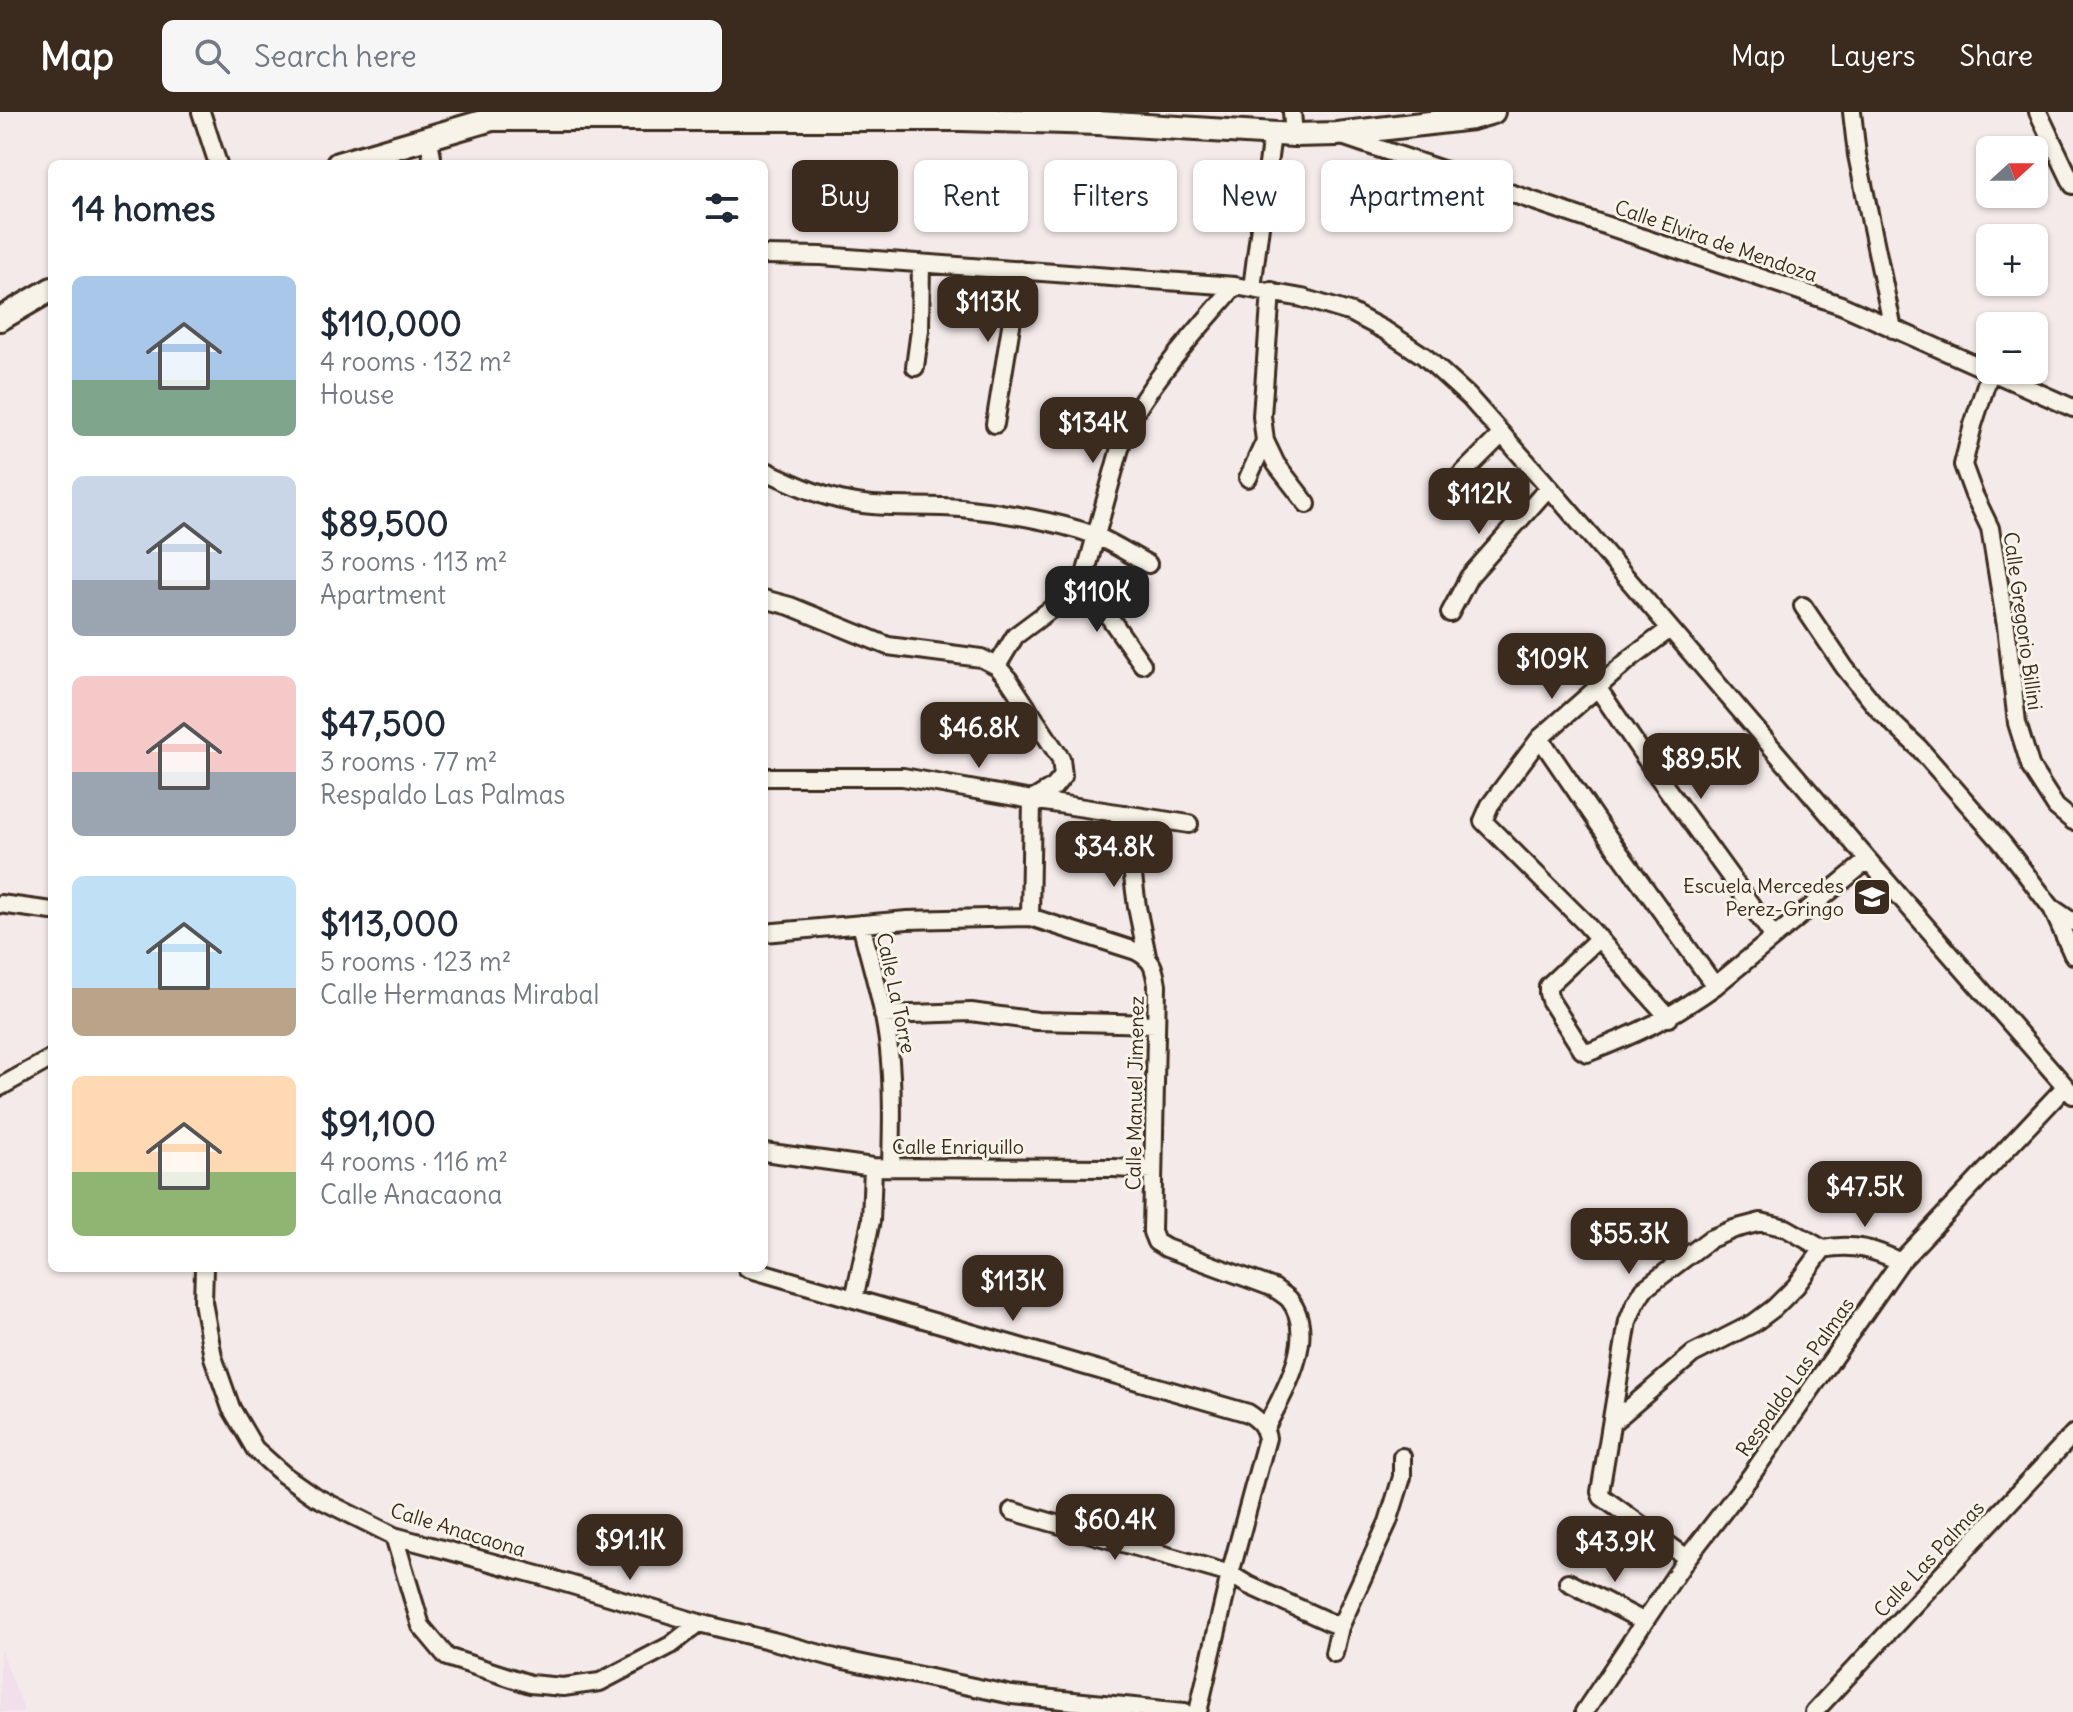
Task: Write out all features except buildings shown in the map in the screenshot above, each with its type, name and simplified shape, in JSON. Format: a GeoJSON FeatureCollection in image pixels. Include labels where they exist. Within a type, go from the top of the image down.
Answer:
{"type":"FeatureCollection","features":[{"type":"Feature","properties":{"kind":"main road"},"geometry":{"type":"LineString","coordinates":[[353,160],[429,139],[493,115],[1098,118],[1283,134],[1337,134],[1479,114]]}},
{"type":"Feature","properties":{"kind":"main road"},"geometry":{"type":"LineString","coordinates":[[0,319],[48,294]]}},
{"type":"Feature","properties":{"kind":"street"},"geometry":{"type":"LineString","coordinates":[[201,112],[217,160]]}},
{"type":"Feature","properties":{"kind":"street"},"geometry":{"type":"LineString","coordinates":[[997,666],[1015,636],[1079,590],[1125,430],[1167,367],[1244,287],[1283,134],[1292,112]]}},
{"type":"Feature","properties":{"kind":"street"},"geometry":{"type":"LineString","coordinates":[[1852,112],[1857,155],[1893,329]]}},
{"type":"Feature","properties":{"kind":"street"},"geometry":{"type":"LineString","coordinates":[[2038,112],[2073,185]]}},
{"type":"Feature","properties":{"kind":"street","name":"Calle Elvira de Mendoza"},"geometry":{"type":"LineString","coordinates":[[1337,134],[1841,305],[1976,366]]}},
{"type":"Feature","properties":{"kind":"street"},"geometry":{"type":"LineString","coordinates":[[429,139],[432,160]]}},
{"type":"Feature","properties":{"kind":"street"},"geometry":{"type":"LineString","coordinates":[[768,255],[821,256],[1244,287],[1302,298],[1352,313],[1386,331],[1424,356],[1469,397],[2069,1091]]}},
{"type":"Feature","properties":{"kind":"street"},"geometry":{"type":"LineString","coordinates":[[915,367],[920,330],[921,263]]}},
{"type":"Feature","properties":{"kind":"street"},"geometry":{"type":"LineString","coordinates":[[995,424],[1020,270]]}},
{"type":"Feature","properties":{"kind":"street"},"geometry":{"type":"LineString","coordinates":[[1271,291],[1262,416],[1265,441],[1276,464],[1307,504]]}},
{"type":"Feature","properties":{"kind":"street","name":"Calle Gregorio Billini"},"geometry":{"type":"LineString","coordinates":[[1986,384],[1963,465],[1990,528],[2006,626],[2017,723],[2031,768],[2056,807],[2073,821]]}},
{"type":"Feature","properties":{"kind":"street","name":"Calle Elvira de Mendoza"},"geometry":{"type":"LineString","coordinates":[[2018,384],[2073,408]]}},
{"type":"Feature","properties":{"kind":"street"},"geometry":{"type":"LineString","coordinates":[[1452,484],[1502,434]]}},
{"type":"Feature","properties":{"kind":"street"},"geometry":{"type":"LineString","coordinates":[[1248,478],[1265,441]]}},
{"type":"Feature","properties":{"kind":"street"},"geometry":{"type":"LineString","coordinates":[[768,472],[835,499],[862,504],[959,508],[1010,515],[1096,536],[1148,564]]}},
{"type":"Feature","properties":{"kind":"street"},"geometry":{"type":"LineString","coordinates":[[1450,613],[1469,577],[1549,487]]}},
{"type":"Feature","properties":{"kind":"street"},"geometry":{"type":"LineString","coordinates":[[1084,581],[1142,664]]}},
{"type":"Feature","properties":{"kind":"street"},"geometry":{"type":"LineString","coordinates":[[768,600],[888,646],[981,658],[997,666],[1061,759],[1063,776],[1054,787],[1032,800]]}},
{"type":"Feature","properties":{"kind":"street"},"geometry":{"type":"LineString","coordinates":[[1803,606],[1871,700],[1919,748],[2003,844],[2051,907],[2073,955]]}},
{"type":"Feature","properties":{"kind":"street"},"geometry":{"type":"LineString","coordinates":[[1669,1018],[1599,938],[1484,824],[1483,818],[1540,738],[1631,658],[1670,629]]}},
{"type":"Feature","properties":{"kind":"street"},"geometry":{"type":"LineString","coordinates":[[1597,687],[1774,937]]}},
{"type":"Feature","properties":{"kind":"street"},"geometry":{"type":"LineString","coordinates":[[1540,738],[1715,986]]}},
{"type":"Feature","properties":{"kind":"street"},"geometry":{"type":"LineString","coordinates":[[768,777],[903,777],[1189,824]]}},
{"type":"Feature","properties":{"kind":"street"},"geometry":{"type":"LineString","coordinates":[[1030,917],[1032,800]]}},
{"type":"Feature","properties":{"kind":"street","name":"Calle Manuel Jimenez"},"geometry":{"type":"LineString","coordinates":[[1125,814],[1137,907],[1147,956],[1154,967],[1157,985],[1152,1232],[1156,1242],[1166,1248],[1274,1288],[1289,1299],[1300,1321],[1299,1354],[1283,1394],[1262,1425]]}},
{"type":"Feature","properties":{"kind":"street"},"geometry":{"type":"LineString","coordinates":[[1599,938],[1548,986],[1550,1000],[1587,1053],[1669,1018],[1715,986],[1868,860]]}},
{"type":"Feature","properties":{"kind":"street"},"geometry":{"type":"LineString","coordinates":[[0,904],[48,910]]}},
{"type":"Feature","properties":{"kind":"street"},"geometry":{"type":"LineString","coordinates":[[2051,907],[2073,922]]}},
{"type":"Feature","properties":{"kind":"street"},"geometry":{"type":"LineString","coordinates":[[768,933],[907,920],[1030,917],[1147,956]]}},
{"type":"Feature","properties":{"kind":"street","name":"Calle La Torre"},"geometry":{"type":"LineString","coordinates":[[861,924],[889,1049],[893,1095],[891,1167]]}},
{"type":"Feature","properties":{"kind":"street"},"geometry":{"type":"LineString","coordinates":[[883,1015],[971,1012],[1037,1021],[1156,1024]]}},
{"type":"Feature","properties":{"kind":"street"},"geometry":{"type":"LineString","coordinates":[[0,1087],[48,1060]]}},
{"type":"Feature","properties":{"kind":"street","name":"Respaldo Las Palmas"},"geometry":{"type":"LineString","coordinates":[[1584,1712],[1687,1558],[1750,1477],[1900,1262],[2069,1091]]}},
{"type":"Feature","properties":{"kind":"street","name":"Calle Enriquillo"},"geometry":{"type":"LineString","coordinates":[[768,1153],[873,1167],[1153,1170]]}},
{"type":"Feature","properties":{"kind":"street"},"geometry":{"type":"LineString","coordinates":[[854,1299],[871,1221],[873,1167]]}},
{"type":"Feature","properties":{"kind":"street"},"geometry":{"type":"LineString","coordinates":[[1687,1558],[1602,1497],[1600,1492],[1628,1321],[1635,1304],[1644,1289],[1654,1281],[1710,1239],[1734,1229],[1761,1222],[1786,1228],[1823,1249]]}},
{"type":"Feature","properties":{"kind":"street"},"geometry":{"type":"LineString","coordinates":[[1612,1423],[1693,1354],[1754,1323],[1774,1308],[1796,1286],[1823,1249],[1836,1246],[1877,1251],[1900,1262]]}},
{"type":"Feature","properties":{"kind":"street","name":"Calle Anacaona"},"geometry":{"type":"LineString","coordinates":[[204,1272],[203,1302],[213,1357],[231,1408],[255,1449],[314,1496],[394,1536],[699,1623],[839,1659],[1012,1695],[1185,1712]]}},
{"type":"Feature","properties":{"kind":"street"},"geometry":{"type":"LineString","coordinates":[[761,1272],[1248,1413],[1262,1425],[1267,1438],[1230,1574],[1198,1712]]}},
{"type":"Feature","properties":{"kind":"street","name":"Calle Las Palmas"},"geometry":{"type":"LineString","coordinates":[[1814,1712],[2073,1434]]}},
{"type":"Feature","properties":{"kind":"street"},"geometry":{"type":"LineString","coordinates":[[1334,1653],[1340,1627],[1388,1522],[1402,1477],[1402,1457]]}},
{"type":"Feature","properties":{"kind":"street"},"geometry":{"type":"LineString","coordinates":[[1012,1511],[1230,1574],[1340,1627]]}},
{"type":"Feature","properties":{"kind":"street"},"geometry":{"type":"LineString","coordinates":[[394,1536],[421,1626],[447,1657],[530,1684],[563,1687],[600,1682],[671,1645],[699,1623]]}},
{"type":"Feature","properties":{"kind":"street"},"geometry":{"type":"LineString","coordinates":[[1568,1582],[1643,1621]]}},
{"type":"Feature","properties":{"kind":"shaded area"},"geometry":{"type":"Polygon","coordinates":[[[0,1649],[22,1704],[23,1712],[0,1712],[0,1649]]]}},
{"type":"Feature","properties":{"kind":"place","name":"Escuela Mercedes Perez-Gringo"},"geometry":{"type":"Point","coordinates":[1872,897]}}]}
